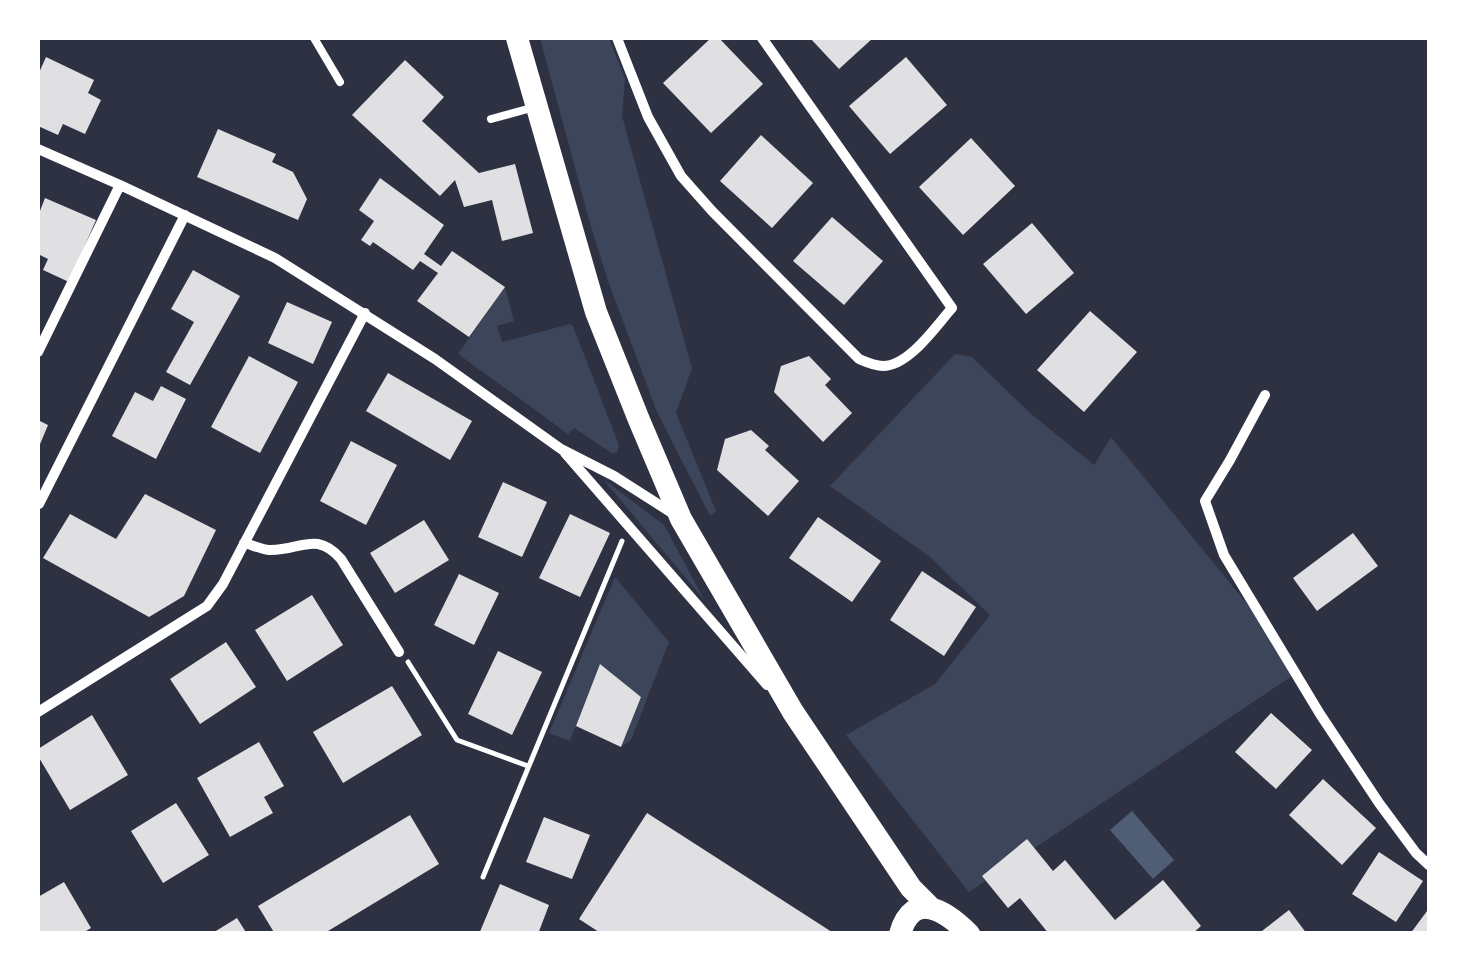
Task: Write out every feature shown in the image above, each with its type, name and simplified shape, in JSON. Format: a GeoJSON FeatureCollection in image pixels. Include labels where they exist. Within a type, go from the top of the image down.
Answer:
{"type":"FeatureCollection","features":[{"type":"Feature","properties":{"kind":"main road"},"geometry":{"type":"LineString","coordinates":[[517,38],[596,312],[682,519],[792,712],[911,888],[930,907],[944,912],[970,934]]}},
{"type":"Feature","properties":{"kind":"main road"},"geometry":{"type":"LineString","coordinates":[[900,934],[911,914],[930,907]]}},
{"type":"Feature","properties":{"kind":"street"},"geometry":{"type":"LineString","coordinates":[[617,38],[648,117],[680,176],[859,359],[884,366],[901,362],[952,308],[762,38]]}},
{"type":"Feature","properties":{"kind":"street"},"geometry":{"type":"LineString","coordinates":[[38,149],[275,258],[435,359],[560,449],[614,476],[682,519]]}},
{"type":"Feature","properties":{"kind":"street"},"geometry":{"type":"LineString","coordinates":[[38,352],[120,185]]}},
{"type":"Feature","properties":{"kind":"street"},"geometry":{"type":"LineString","coordinates":[[39,504],[186,215]]}},
{"type":"Feature","properties":{"kind":"street"},"geometry":{"type":"LineString","coordinates":[[38,712],[206,606],[223,584],[365,313]]}},
{"type":"Feature","properties":{"kind":"street"},"geometry":{"type":"LineString","coordinates":[[1265,395],[1205,501],[1224,555],[1320,714],[1379,803],[1430,866]]}},
{"type":"Feature","properties":{"kind":"street"},"geometry":{"type":"LineString","coordinates":[[560,449],[792,712]]}},
{"type":"Feature","properties":{"kind":"street"},"geometry":{"type":"LineString","coordinates":[[244,542],[268,550],[308,543],[332,549],[402,654]]}},
{"type":"Feature","properties":{"kind":"lane"},"geometry":{"type":"LineString","coordinates":[[314,38],[340,82]]}},
{"type":"Feature","properties":{"kind":"lane"},"geometry":{"type":"LineString","coordinates":[[491,120],[538,106]]}},
{"type":"Feature","properties":{"kind":"path"},"geometry":{"type":"LineString","coordinates":[[483,878],[628,524]]}},
{"type":"Feature","properties":{"kind":"path"},"geometry":{"type":"LineString","coordinates":[[402,654],[457,740],[528,766]]}},
{"type":"Feature","properties":{"kind":"shaded area"},"geometry":{"type":"Polygon","coordinates":[[[540,38],[609,38],[625,79],[622,116],[692,368],[676,413],[716,511],[710,516],[657,412],[608,281],[540,38]]]}},
{"type":"Feature","properties":{"kind":"shaded area"},"geometry":{"type":"Polygon","coordinates":[[[505,287],[514,321],[497,326],[502,342],[573,326],[619,445],[617,452],[613,454],[574,428],[568,434],[458,354],[505,287]]]}},
{"type":"Feature","properties":{"kind":"shaded area"},"geometry":{"type":"Polygon","coordinates":[[[955,354],[972,357],[1029,412],[1094,465],[1111,437],[1301,670],[969,892],[846,735],[935,684],[990,615],[930,557],[830,486],[955,354]]]}},
{"type":"Feature","properties":{"kind":"shaded area"},"geometry":{"type":"Polygon","coordinates":[[[603,479],[664,525],[705,601],[603,479]]]}},
{"type":"Feature","properties":{"kind":"shaded area"},"geometry":{"type":"Polygon","coordinates":[[[615,577],[669,642],[631,740],[621,747],[641,697],[600,664],[570,741],[549,733],[615,577]]]}},
{"type":"Feature","properties":{"kind":"shaded area"},"geometry":{"type":"Polygon","coordinates":[[[1132,811],[1174,860],[1153,879],[1110,830],[1132,811]]]}},
{"type":"Feature","properties":{"kind":"building"},"geometry":{"type":"Polygon","coordinates":[[[711,38],[719,38],[763,84],[711,133],[663,83],[711,38]]]}},
{"type":"Feature","properties":{"kind":"building"},"geometry":{"type":"Polygon","coordinates":[[[810,38],[873,38],[839,69],[810,38]]]}},
{"type":"Feature","properties":{"kind":"building"},"geometry":{"type":"Polygon","coordinates":[[[46,57],[94,80],[88,93],[101,100],[85,134],[63,124],[58,135],[38,126],[38,75],[46,57]]]}},
{"type":"Feature","properties":{"kind":"building"},"geometry":{"type":"Polygon","coordinates":[[[906,57],[947,105],[890,154],[849,106],[906,57]]]}},
{"type":"Feature","properties":{"kind":"building"},"geometry":{"type":"Polygon","coordinates":[[[405,60],[444,97],[422,121],[479,173],[515,164],[533,233],[502,241],[492,200],[464,207],[455,180],[440,196],[352,115],[405,60]]]}},
{"type":"Feature","properties":{"kind":"building"},"geometry":{"type":"Polygon","coordinates":[[[218,129],[276,154],[272,162],[293,172],[307,199],[298,220],[197,177],[218,129]]]}},
{"type":"Feature","properties":{"kind":"building"},"geometry":{"type":"Polygon","coordinates":[[[761,135],[813,183],[772,228],[720,181],[761,135]]]}},
{"type":"Feature","properties":{"kind":"building"},"geometry":{"type":"Polygon","coordinates":[[[971,138],[1015,186],[963,235],[919,187],[971,138]]]}},
{"type":"Feature","properties":{"kind":"building"},"geometry":{"type":"Polygon","coordinates":[[[380,178],[444,225],[424,254],[441,266],[452,251],[505,287],[469,337],[417,301],[438,273],[420,261],[413,270],[373,242],[370,246],[361,240],[374,221],[359,210],[380,178]]]}},
{"type":"Feature","properties":{"kind":"building"},"geometry":{"type":"Polygon","coordinates":[[[45,198],[96,220],[69,282],[43,270],[48,259],[38,254],[38,216],[45,198]]]}},
{"type":"Feature","properties":{"kind":"building"},"geometry":{"type":"Polygon","coordinates":[[[832,217],[883,261],[844,305],[793,261],[832,217]]]}},
{"type":"Feature","properties":{"kind":"building"},"geometry":{"type":"Polygon","coordinates":[[[1032,223],[1074,273],[1026,314],[983,264],[1032,223]]]}},
{"type":"Feature","properties":{"kind":"building"},"geometry":{"type":"Polygon","coordinates":[[[193,270],[240,296],[190,385],[166,372],[194,322],[171,309],[193,270]]]}},
{"type":"Feature","properties":{"kind":"building"},"geometry":{"type":"Polygon","coordinates":[[[287,302],[332,322],[313,364],[268,343],[287,302]]]}},
{"type":"Feature","properties":{"kind":"building"},"geometry":{"type":"Polygon","coordinates":[[[1090,311],[1137,352],[1084,412],[1037,370],[1090,311]]]}},
{"type":"Feature","properties":{"kind":"building"},"geometry":{"type":"Polygon","coordinates":[[[249,356],[298,382],[260,453],[211,427],[249,356]]]}},
{"type":"Feature","properties":{"kind":"building"},"geometry":{"type":"Polygon","coordinates":[[[809,356],[831,379],[825,385],[852,413],[823,442],[774,392],[781,366],[809,356]]]}},
{"type":"Feature","properties":{"kind":"building"},"geometry":{"type":"Polygon","coordinates":[[[388,373],[472,421],[450,460],[366,411],[388,373]]]}},
{"type":"Feature","properties":{"kind":"building"},"geometry":{"type":"Polygon","coordinates":[[[161,386],[186,399],[156,459],[112,436],[135,392],[153,401],[161,386]]]}},
{"type":"Feature","properties":{"kind":"building"},"geometry":{"type":"Polygon","coordinates":[[[38,420],[48,425],[38,449],[38,420]]]}},
{"type":"Feature","properties":{"kind":"building"},"geometry":{"type":"Polygon","coordinates":[[[751,430],[769,446],[765,450],[799,481],[768,516],[717,470],[725,439],[751,430]]]}},
{"type":"Feature","properties":{"kind":"building"},"geometry":{"type":"Polygon","coordinates":[[[351,441],[397,465],[366,525],[320,501],[351,441]]]}},
{"type":"Feature","properties":{"kind":"building"},"geometry":{"type":"Polygon","coordinates":[[[503,482],[547,502],[522,557],[478,537],[503,482]]]}},
{"type":"Feature","properties":{"kind":"building"},"geometry":{"type":"Polygon","coordinates":[[[145,494],[216,530],[184,596],[149,617],[43,558],[70,514],[116,539],[145,494]]]}},
{"type":"Feature","properties":{"kind":"building"},"geometry":{"type":"Polygon","coordinates":[[[570,514],[610,533],[580,597],[539,578],[570,514]]]}},
{"type":"Feature","properties":{"kind":"building"},"geometry":{"type":"Polygon","coordinates":[[[818,517],[881,561],[852,602],[789,558],[818,517]]]}},
{"type":"Feature","properties":{"kind":"building"},"geometry":{"type":"Polygon","coordinates":[[[424,520],[449,560],[395,593],[370,553],[424,520]]]}},
{"type":"Feature","properties":{"kind":"building"},"geometry":{"type":"Polygon","coordinates":[[[1353,533],[1378,566],[1317,611],[1293,578],[1353,533]]]}},
{"type":"Feature","properties":{"kind":"building"},"geometry":{"type":"Polygon","coordinates":[[[922,571],[976,607],[944,656],[890,620],[922,571]]]}},
{"type":"Feature","properties":{"kind":"building"},"geometry":{"type":"Polygon","coordinates":[[[459,574],[499,593],[474,645],[434,625],[459,574]]]}},
{"type":"Feature","properties":{"kind":"building"},"geometry":{"type":"Polygon","coordinates":[[[312,595],[343,645],[287,681],[255,630],[312,595]]]}},
{"type":"Feature","properties":{"kind":"building"},"geometry":{"type":"Polygon","coordinates":[[[226,642],[256,687],[200,724],[170,679],[226,642]]]}},
{"type":"Feature","properties":{"kind":"building"},"geometry":{"type":"Polygon","coordinates":[[[498,651],[542,672],[512,735],[468,714],[498,651]]]}},
{"type":"Feature","properties":{"kind":"building"},"geometry":{"type":"Polygon","coordinates":[[[600,664],[641,697],[621,747],[576,726],[600,664]]]}},
{"type":"Feature","properties":{"kind":"building"},"geometry":{"type":"Polygon","coordinates":[[[392,686],[422,735],[343,783],[313,732],[392,686]]]}},
{"type":"Feature","properties":{"kind":"building"},"geometry":{"type":"Polygon","coordinates":[[[1271,713],[1312,750],[1276,789],[1235,752],[1271,713]]]}},
{"type":"Feature","properties":{"kind":"building"},"geometry":{"type":"Polygon","coordinates":[[[92,715],[128,775],[70,810],[38,756],[38,749],[92,715]]]}},
{"type":"Feature","properties":{"kind":"building"},"geometry":{"type":"Polygon","coordinates":[[[259,742],[284,786],[264,797],[273,813],[230,837],[197,778],[259,742]]]}},
{"type":"Feature","properties":{"kind":"building"},"geometry":{"type":"Polygon","coordinates":[[[1323,779],[1376,828],[1342,865],[1289,815],[1323,779]]]}},
{"type":"Feature","properties":{"kind":"building"},"geometry":{"type":"Polygon","coordinates":[[[176,803],[209,855],[163,883],[131,831],[176,803]]]}},
{"type":"Feature","properties":{"kind":"building"},"geometry":{"type":"Polygon","coordinates":[[[647,813],[835,934],[602,934],[579,919],[647,813]]]}},
{"type":"Feature","properties":{"kind":"building"},"geometry":{"type":"Polygon","coordinates":[[[410,815],[439,864],[323,934],[275,934],[258,906],[410,815]]]}},
{"type":"Feature","properties":{"kind":"building"},"geometry":{"type":"Polygon","coordinates":[[[544,817],[590,835],[572,879],[526,862],[544,817]]]}},
{"type":"Feature","properties":{"kind":"building"},"geometry":{"type":"Polygon","coordinates":[[[1027,839],[1053,871],[1065,860],[1115,920],[1163,880],[1201,926],[1192,934],[1049,934],[1020,898],[1008,908],[982,876],[1027,839]]]}},
{"type":"Feature","properties":{"kind":"building"},"geometry":{"type":"Polygon","coordinates":[[[1379,852],[1423,881],[1396,922],[1352,894],[1379,852]]]}},
{"type":"Feature","properties":{"kind":"building"},"geometry":{"type":"Polygon","coordinates":[[[64,882],[91,928],[81,934],[38,934],[38,897],[64,882]]]}},
{"type":"Feature","properties":{"kind":"building"},"geometry":{"type":"Polygon","coordinates":[[[500,884],[549,905],[538,934],[479,934],[500,884]]]}},
{"type":"Feature","properties":{"kind":"building"},"geometry":{"type":"Polygon","coordinates":[[[1430,907],[1430,934],[1410,934],[1430,907]]]}},
{"type":"Feature","properties":{"kind":"building"},"geometry":{"type":"Polygon","coordinates":[[[1289,910],[1307,934],[1258,934],[1289,910]]]}},
{"type":"Feature","properties":{"kind":"building"},"geometry":{"type":"Polygon","coordinates":[[[237,918],[247,934],[211,934],[237,918]]]}}]}
